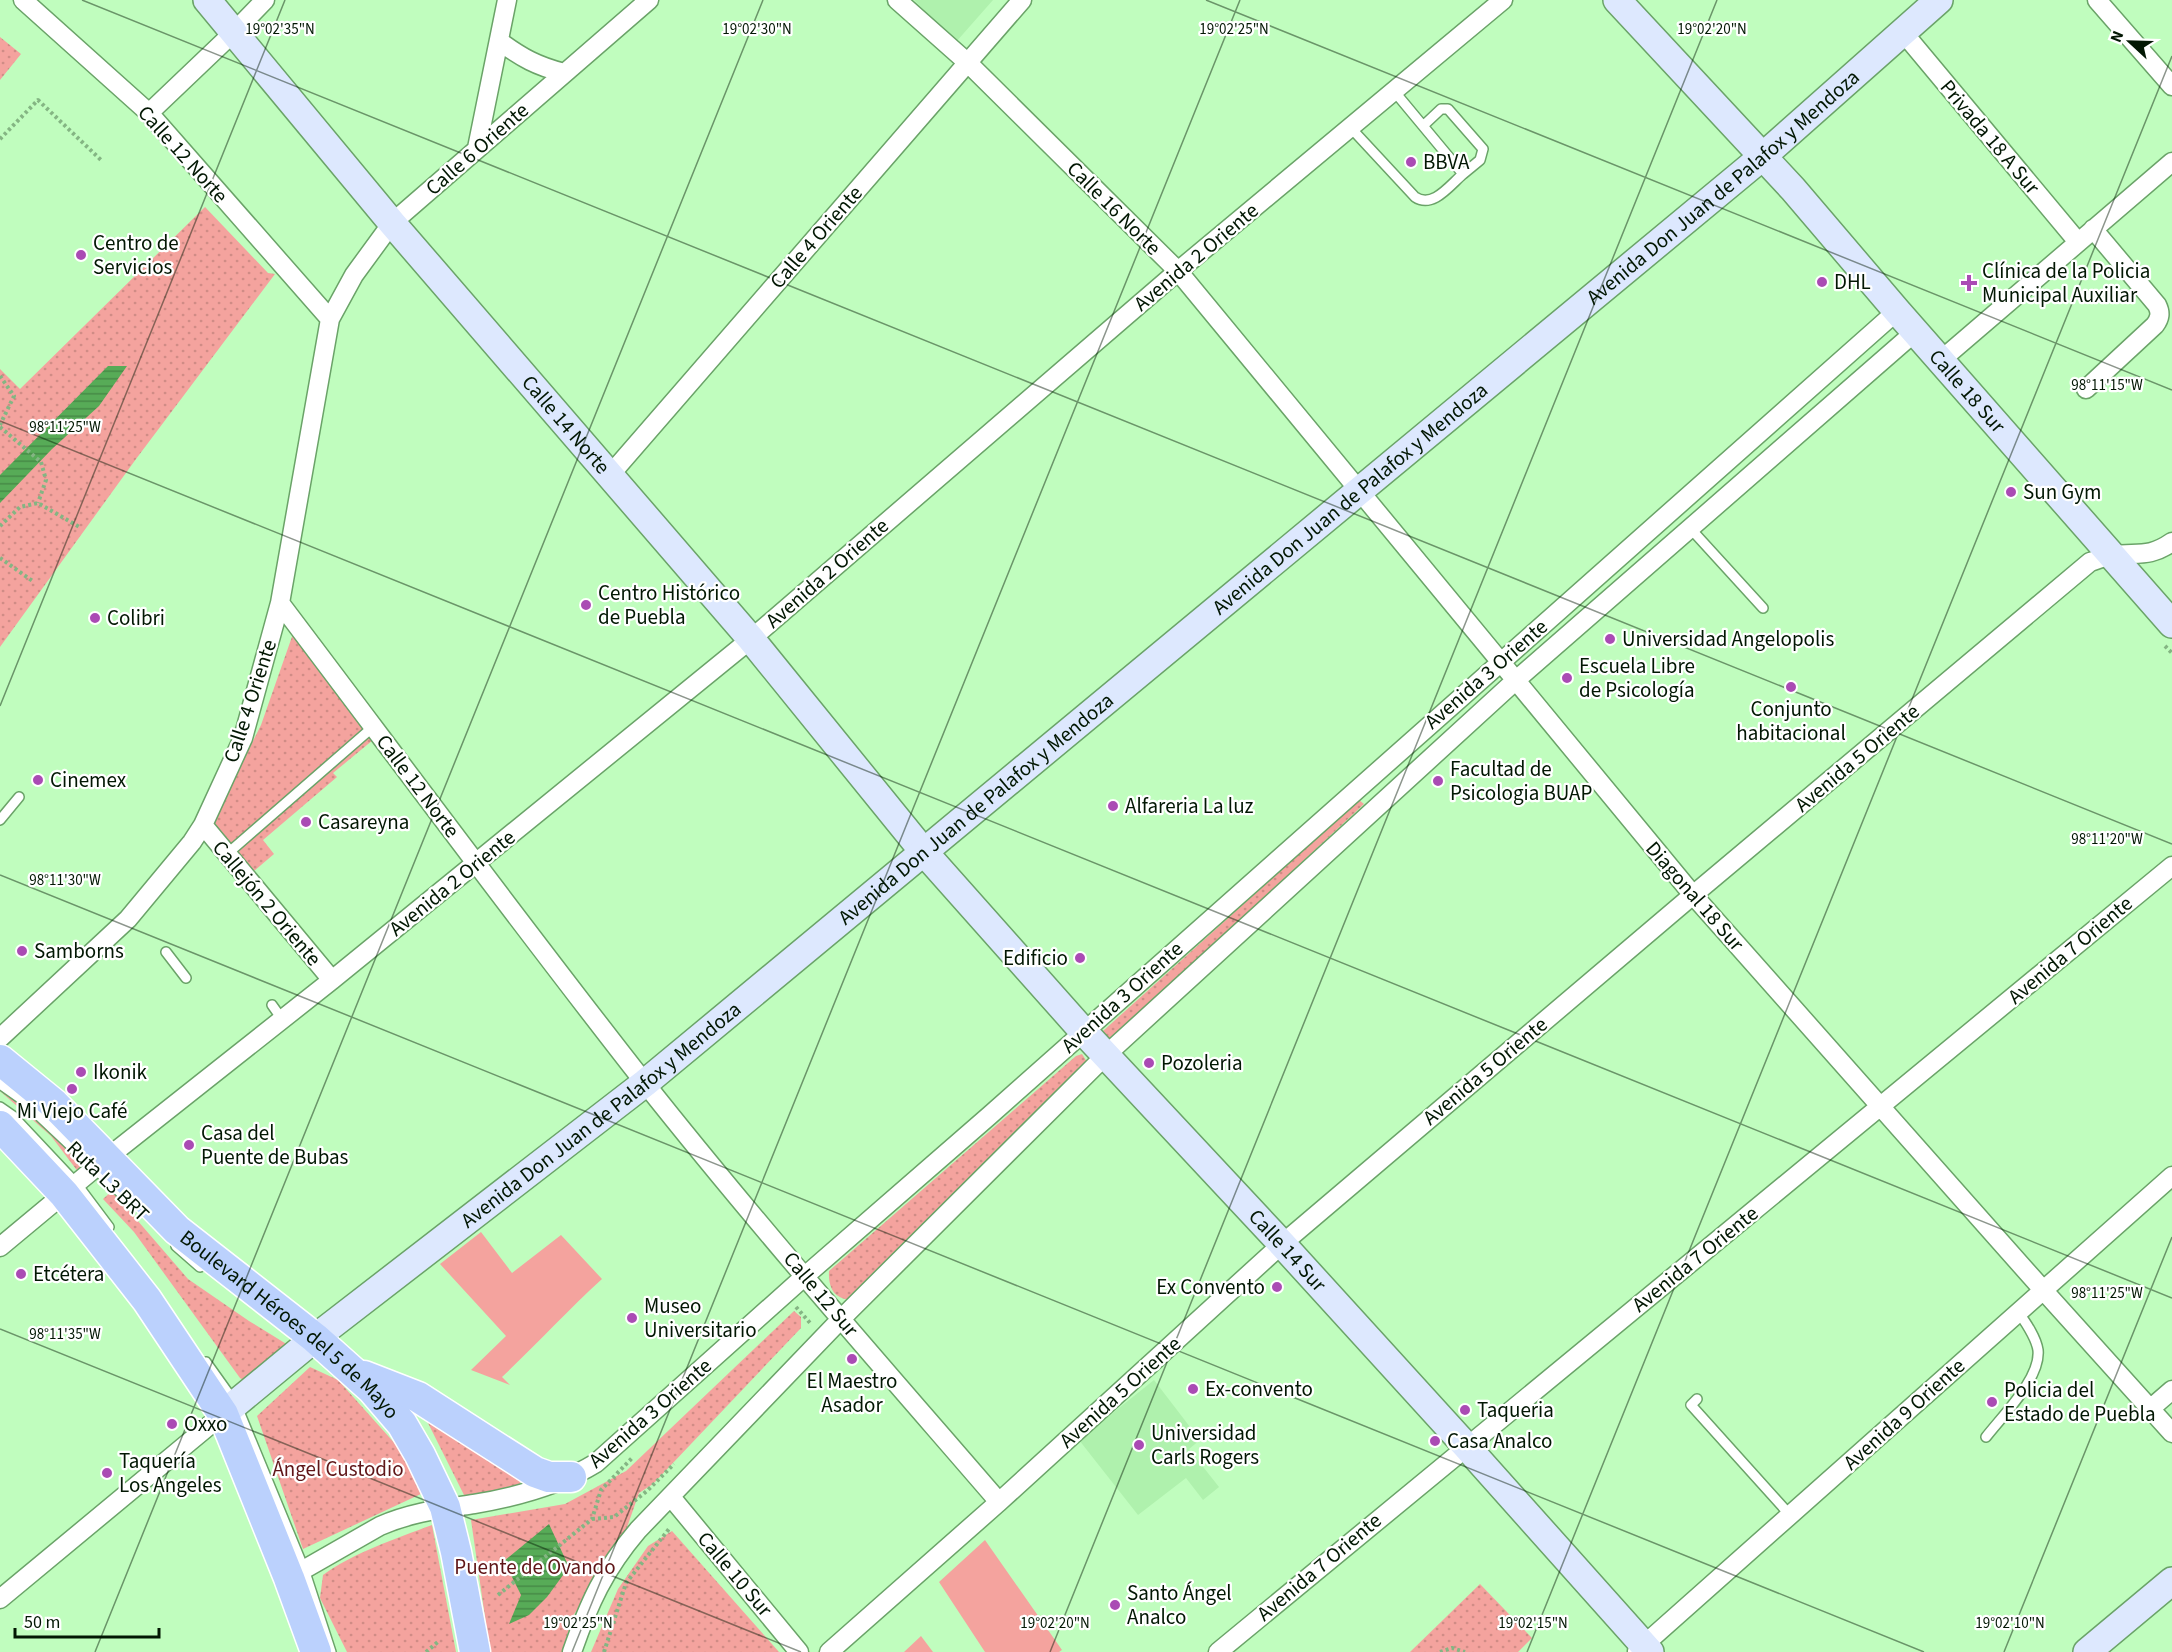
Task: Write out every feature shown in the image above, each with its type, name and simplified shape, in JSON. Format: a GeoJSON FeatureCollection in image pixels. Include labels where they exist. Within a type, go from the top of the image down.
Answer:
{"type":"FeatureCollection","features":[{"type":"Feature","properties":{"kind":"main road","name":"Calle 14 Norte"},"geometry":{"type":"LineString","coordinates":[[207,0],[392,223],[751,639],[923,851]]}},
{"type":"Feature","properties":{"kind":"main road","name":"Calle 18 Sur"},"geometry":{"type":"LineString","coordinates":[[1617,0],[1762,157],[2172,624]]}},
{"type":"Feature","properties":{"kind":"main road","name":"Avenida Don Juan de Palafox y Mendoza"},"geometry":{"type":"LineString","coordinates":[[229,1409],[307,1344],[645,1083],[1762,157],[1938,0]]}},
{"type":"Feature","properties":{"kind":"main road","name":"Calle 14 Sur"},"geometry":{"type":"LineString","coordinates":[[923,851],[1083,1031],[1466,1446],[1643,1650]]}},
{"type":"Feature","properties":{"kind":"main road","name":"Boulevard Héroes del 5 de Mayo"},"geometry":{"type":"LineString","coordinates":[[0,1060],[54,1104],[101,1163],[307,1344],[352,1371],[372,1389],[402,1424],[420,1455],[436,1509],[456,1552],[475,1652]]}},
{"type":"Feature","properties":{"kind":"main road"},"geometry":{"type":"LineString","coordinates":[[0,1126],[70,1189],[147,1300],[229,1409],[297,1573],[316,1652]]}},
{"type":"Feature","properties":{"kind":"main road"},"geometry":{"type":"LineString","coordinates":[[352,1371],[418,1397],[535,1472],[555,1477],[571,1477]]}},
{"type":"Feature","properties":{"kind":"main road"},"geometry":{"type":"LineString","coordinates":[[2087,1652],[2172,1581]]}},
{"type":"Feature","properties":{"kind":"street","name":"Calle 12 Norte"},"geometry":{"type":"LineString","coordinates":[[23,0],[148,113],[330,319]]}},
{"type":"Feature","properties":{"kind":"street"},"geometry":{"type":"LineString","coordinates":[[148,113],[265,0]]}},
{"type":"Feature","properties":{"kind":"street"},"geometry":{"type":"LineString","coordinates":[[477,148],[507,0]]}},
{"type":"Feature","properties":{"kind":"street","name":"Calle 6 Oriente"},"geometry":{"type":"LineString","coordinates":[[330,319],[354,276],[392,223],[649,0]]}},
{"type":"Feature","properties":{"kind":"street","name":"Calle 16 Norte"},"geometry":{"type":"LineString","coordinates":[[897,0],[968,63],[1178,271],[1358,490]]}},
{"type":"Feature","properties":{"kind":"street","name":"Calle 4 Oriente"},"geometry":{"type":"LineString","coordinates":[[610,474],[1022,0]]}},
{"type":"Feature","properties":{"kind":"street","name":"Avenida 2 Oriente"},"geometry":{"type":"LineString","coordinates":[[0,1247],[277,1012],[332,980],[751,639],[1178,271],[1503,0]]}},
{"type":"Feature","properties":{"kind":"street"},"geometry":{"type":"LineString","coordinates":[[2097,0],[2172,86]]}},
{"type":"Feature","properties":{"kind":"street","name":"Privada 18 A Sur"},"geometry":{"type":"LineString","coordinates":[[1902,32],[2078,242]]}},
{"type":"Feature","properties":{"kind":"street"},"geometry":{"type":"LineString","coordinates":[[499,41],[538,67],[564,74]]}},
{"type":"Feature","properties":{"kind":"street"},"geometry":{"type":"LineString","coordinates":[[1940,360],[2172,162]]}},
{"type":"Feature","properties":{"kind":"street"},"geometry":{"type":"LineString","coordinates":[[2086,389],[2155,325],[2160,312],[2157,305],[2093,229]]}},
{"type":"Feature","properties":{"kind":"street","name":"Avenida 3 Oriente"},"geometry":{"type":"LineString","coordinates":[[297,1573],[380,1526],[409,1515],[491,1500],[571,1477],[596,1463],[1897,311]]}},
{"type":"Feature","properties":{"kind":"street","name":"Calle 4 Oriente"},"geometry":{"type":"LineString","coordinates":[[0,1038],[128,919],[192,842],[243,738],[280,603],[330,319]]}},
{"type":"Feature","properties":{"kind":"street","name":"Avenida 3 Oriente"},"geometry":{"type":"LineString","coordinates":[[572,1652],[584,1617],[616,1556],[841,1319],[1106,1055],[1515,681],[1915,332]]}},
{"type":"Feature","properties":{"kind":"street"},"geometry":{"type":"LineString","coordinates":[[1718,470],[1734,490]]}},
{"type":"Feature","properties":{"kind":"street","name":"Diagonal 18 Sur"},"geometry":{"type":"LineString","coordinates":[[1358,490],[1693,895],[2172,1433]]}},
{"type":"Feature","properties":{"kind":"street","name":"Avenida 5 Oriente"},"geometry":{"type":"LineString","coordinates":[[829,1652],[999,1502],[1282,1244],[2090,562],[2111,555],[2138,555],[2160,550],[2172,542]]}},
{"type":"Feature","properties":{"kind":"street","name":"Calle 12 Norte"},"geometry":{"type":"LineString","coordinates":[[280,603],[645,1083]]}},
{"type":"Feature","properties":{"kind":"street","name":"Callejón 2 Oriente"},"geometry":{"type":"LineString","coordinates":[[202,825],[332,980]]}},
{"type":"Feature","properties":{"kind":"street","name":"Avenida 7 Oriente"},"geometry":{"type":"LineString","coordinates":[[1218,1652],[2172,866]]}},
{"type":"Feature","properties":{"kind":"street","name":"Calle 12 Sur"},"geometry":{"type":"LineString","coordinates":[[645,1083],[841,1319],[999,1502]]}},
{"type":"Feature","properties":{"kind":"street","name":"Avenida 9 Oriente"},"geometry":{"type":"LineString","coordinates":[[1643,1650],[1790,1515],[2172,1176]]}},
{"type":"Feature","properties":{"kind":"street"},"geometry":{"type":"LineString","coordinates":[[2150,1409],[2172,1390]]}},
{"type":"Feature","properties":{"kind":"street","name":"Avenida Don Juan de Palafox y Mendoza"},"geometry":{"type":"LineString","coordinates":[[0,1599],[229,1409]]}},
{"type":"Feature","properties":{"kind":"street","name":"Calle 10 Sur"},"geometry":{"type":"LineString","coordinates":[[671,1497],[799,1652]]}},
{"type":"Feature","properties":{"kind":"lane"},"geometry":{"type":"LineString","coordinates":[[1394,91],[1463,174]]}},
{"type":"Feature","properties":{"kind":"lane"},"geometry":{"type":"LineString","coordinates":[[1350,127],[1415,197],[1421,201],[1428,201],[1435,198],[1480,160],[1484,149],[1448,109],[1441,109],[1424,125]]}},
{"type":"Feature","properties":{"kind":"lane"},"geometry":{"type":"LineString","coordinates":[[1690,528],[1763,608]]}},
{"type":"Feature","properties":{"kind":"lane"},"geometry":{"type":"LineString","coordinates":[[227,854],[373,727]]}},
{"type":"Feature","properties":{"kind":"lane"},"geometry":{"type":"LineString","coordinates":[[0,820],[19,797]]}},
{"type":"Feature","properties":{"kind":"lane"},"geometry":{"type":"LineString","coordinates":[[166,952],[186,978]]}},
{"type":"Feature","properties":{"kind":"lane","name":"Ruta L3 BRT"},"geometry":{"type":"LineString","coordinates":[[0,1084],[101,1163],[136,1208]]}},
{"type":"Feature","properties":{"kind":"lane"},"geometry":{"type":"LineString","coordinates":[[0,1107],[13,1116],[70,1189],[116,1237]]}},
{"type":"Feature","properties":{"kind":"lane"},"geometry":{"type":"LineString","coordinates":[[169,1240],[204,1270]]}},
{"type":"Feature","properties":{"kind":"lane"},"geometry":{"type":"LineString","coordinates":[[1986,1437],[2029,1381],[2037,1365],[2038,1349],[2028,1326],[2019,1313]]}},
{"type":"Feature","properties":{"kind":"lane"},"geometry":{"type":"LineString","coordinates":[[202,1356],[229,1409]]}},
{"type":"Feature","properties":{"kind":"lane"},"geometry":{"type":"LineString","coordinates":[[1697,1400],[1691,1405],[1790,1515]]}},
{"type":"Feature","properties":{"kind":"lane"},"geometry":{"type":"LineString","coordinates":[[297,1573],[331,1652]]}},
{"type":"Feature","properties":{"kind":"path"},"geometry":{"type":"LineString","coordinates":[[0,139],[38,100],[101,160]]}},
{"type":"Feature","properties":{"kind":"path"},"geometry":{"type":"LineString","coordinates":[[0,376],[14,396],[0,426],[42,462],[46,480],[38,503]]}},
{"type":"Feature","properties":{"kind":"path"},"geometry":{"type":"LineString","coordinates":[[0,526],[20,507],[38,503],[81,528]]}},
{"type":"Feature","properties":{"kind":"path"},"geometry":{"type":"LineString","coordinates":[[0,558],[34,582]]}},
{"type":"Feature","properties":{"kind":"path"},"geometry":{"type":"LineString","coordinates":[[787,1314],[795,1305],[811,1324],[803,1333]]}},
{"type":"Feature","properties":{"kind":"path"},"geometry":{"type":"LineString","coordinates":[[592,1519],[601,1490],[641,1450]]}},
{"type":"Feature","properties":{"kind":"path"},"geometry":{"type":"LineString","coordinates":[[498,1595],[592,1519],[614,1517],[647,1491],[678,1459]]}},
{"type":"Feature","properties":{"kind":"path"},"geometry":{"type":"LineString","coordinates":[[604,1652],[626,1583],[669,1528]]}},
{"type":"Feature","properties":{"kind":"path"},"geometry":{"type":"LineString","coordinates":[[426,1652],[439,1641]]}},
{"type":"Feature","properties":{"kind":"path"},"geometry":{"type":"LineString","coordinates":[[1440,1652],[1452,1648],[1465,1652]]}},
{"type":"Feature","properties":{"kind":"shaded area"},"geometry":{"type":"Polygon","coordinates":[[[914,0],[993,0],[956,42],[914,0]]]}},
{"type":"Feature","properties":{"kind":"shaded area"},"geometry":{"type":"Polygon","coordinates":[[[108,366],[127,366],[99,406],[52,449],[0,503],[0,475],[108,366]]]}},
{"type":"Feature","properties":{"kind":"shaded area","name":"Universidad Carls Rogers"},"geometry":{"type":"Polygon","coordinates":[[[1154,1380],[1200,1440],[1189,1449],[1219,1487],[1203,1500],[1186,1478],[1138,1515],[1079,1440],[1154,1380]]]}},
{"type":"Feature","properties":{"kind":"shaded area"},"geometry":{"type":"Polygon","coordinates":[[[549,1524],[569,1567],[547,1597],[529,1615],[509,1624],[521,1595],[504,1561],[549,1524]]]}},
{"type":"Feature","properties":{"kind":"green space"},"geometry":{"type":"Polygon","coordinates":[[[0,37],[21,54],[0,80],[0,37]]]}},
{"type":"Feature","properties":{"kind":"green space"},"geometry":{"type":"Polygon","coordinates":[[[205,207],[268,273],[275,274],[136,459],[0,647],[0,369],[20,389],[205,207]]]}},
{"type":"Feature","properties":{"kind":"green space"},"geometry":{"type":"Polygon","coordinates":[[[294,631],[379,735],[333,773],[337,777],[263,840],[274,854],[247,877],[209,829],[261,725],[294,631]]]}},
{"type":"Feature","properties":{"kind":"green space"},"geometry":{"type":"Polygon","coordinates":[[[1359,800],[1364,804],[1111,1040],[1103,1031],[1359,800]]]}},
{"type":"Feature","properties":{"kind":"green space"},"geometry":{"type":"Polygon","coordinates":[[[1082,1054],[1087,1062],[854,1300],[837,1296],[831,1288],[829,1271],[1076,1056],[1082,1054]]]}},
{"type":"Feature","properties":{"kind":"green space"},"geometry":{"type":"Polygon","coordinates":[[[0,1081],[87,1165],[79,1173],[51,1136],[0,1091],[0,1081]]]}},
{"type":"Feature","properties":{"kind":"green space"},"geometry":{"type":"Polygon","coordinates":[[[112,1191],[188,1279],[288,1345],[247,1382],[240,1378],[134,1232],[103,1199],[112,1191]]]}},
{"type":"Feature","properties":{"kind":"green space"},"geometry":{"type":"Polygon","coordinates":[[[481,1232],[512,1273],[561,1235],[602,1279],[502,1377],[510,1385],[471,1370],[506,1336],[440,1264],[481,1232]]]}},
{"type":"Feature","properties":{"kind":"green space","name":"Puente de Ovando"},"geometry":{"type":"Polygon","coordinates":[[[794,1311],[801,1317],[801,1328],[653,1484],[639,1493],[624,1536],[573,1616],[562,1652],[490,1652],[471,1520],[565,1504],[626,1471],[794,1311]]]}},
{"type":"Feature","properties":{"kind":"green space","name":"Ángel Custodio"},"geometry":{"type":"Polygon","coordinates":[[[310,1367],[338,1380],[398,1447],[423,1493],[303,1549],[257,1416],[310,1367]]]}},
{"type":"Feature","properties":{"kind":"green space"},"geometry":{"type":"Polygon","coordinates":[[[426,1419],[521,1481],[519,1486],[466,1499],[426,1419]]]}},
{"type":"Feature","properties":{"kind":"green space"},"geometry":{"type":"Polygon","coordinates":[[[432,1525],[456,1652],[347,1652],[320,1598],[323,1575],[362,1553],[432,1525]]]}},
{"type":"Feature","properties":{"kind":"green space"},"geometry":{"type":"Polygon","coordinates":[[[672,1531],[779,1652],[591,1652],[618,1589],[648,1546],[672,1531]]]}},
{"type":"Feature","properties":{"kind":"green space"},"geometry":{"type":"Polygon","coordinates":[[[985,1540],[1062,1650],[1059,1652],[985,1652],[939,1582],[985,1540]]]}},
{"type":"Feature","properties":{"kind":"green space"},"geometry":{"type":"Polygon","coordinates":[[[1480,1584],[1532,1638],[1518,1652],[1410,1652],[1480,1584]]]}},
{"type":"Feature","properties":{"kind":"green space"},"geometry":{"type":"Polygon","coordinates":[[[921,1636],[933,1652],[904,1652],[921,1636]]]}},
{"type":"Feature","properties":{"kind":"place","name":"BBVA"},"geometry":{"type":"Point","coordinates":[1411,162]}},
{"type":"Feature","properties":{"kind":"place","name":"Centro de Servicios"},"geometry":{"type":"Point","coordinates":[81,255]}},
{"type":"Feature","properties":{"kind":"place","name":"DHL"},"geometry":{"type":"Point","coordinates":[1822,282]}},
{"type":"Feature","properties":{"kind":"place","name":"Clínica de la Policia Municipal Auxiliar"},"geometry":{"type":"Point","coordinates":[1969,283]}},
{"type":"Feature","properties":{"kind":"place","name":"Sun Gym"},"geometry":{"type":"Point","coordinates":[2011,492]}},
{"type":"Feature","properties":{"kind":"place","name":"Centro Histórico de Puebla"},"geometry":{"type":"Point","coordinates":[586,605]}},
{"type":"Feature","properties":{"kind":"place","name":"Colibri"},"geometry":{"type":"Point","coordinates":[95,618]}},
{"type":"Feature","properties":{"kind":"place","name":"Universidad Angelopolis"},"geometry":{"type":"Point","coordinates":[1610,639]}},
{"type":"Feature","properties":{"kind":"place","name":"Escuela Libre de Psicología"},"geometry":{"type":"Point","coordinates":[1567,678]}},
{"type":"Feature","properties":{"kind":"place","name":"Conjunto habitacional"},"geometry":{"type":"Point","coordinates":[1791,687]}},
{"type":"Feature","properties":{"kind":"place","name":"Cinemex"},"geometry":{"type":"Point","coordinates":[38,780]}},
{"type":"Feature","properties":{"kind":"place","name":"Facultad de Psicologia BUAP"},"geometry":{"type":"Point","coordinates":[1438,781]}},
{"type":"Feature","properties":{"kind":"place","name":"Alfareria La luz"},"geometry":{"type":"Point","coordinates":[1113,806]}},
{"type":"Feature","properties":{"kind":"place","name":"Casareyna"},"geometry":{"type":"Point","coordinates":[306,822]}},
{"type":"Feature","properties":{"kind":"place","name":"Samborns"},"geometry":{"type":"Point","coordinates":[22,951]}},
{"type":"Feature","properties":{"kind":"place","name":"Edificio"},"geometry":{"type":"Point","coordinates":[1080,958]}},
{"type":"Feature","properties":{"kind":"place","name":"Pozoleria"},"geometry":{"type":"Point","coordinates":[1149,1063]}},
{"type":"Feature","properties":{"kind":"place","name":"Ikonik"},"geometry":{"type":"Point","coordinates":[81,1072]}},
{"type":"Feature","properties":{"kind":"place","name":"Mi Viejo Café"},"geometry":{"type":"Point","coordinates":[72,1089]}},
{"type":"Feature","properties":{"kind":"place","name":"Casa del Puente de Bubas"},"geometry":{"type":"Point","coordinates":[189,1145]}},
{"type":"Feature","properties":{"kind":"place","name":"Etcétera"},"geometry":{"type":"Point","coordinates":[21,1274]}},
{"type":"Feature","properties":{"kind":"place","name":"Ex Convento"},"geometry":{"type":"Point","coordinates":[1277,1287]}},
{"type":"Feature","properties":{"kind":"place","name":"Museo Universitario"},"geometry":{"type":"Point","coordinates":[632,1318]}},
{"type":"Feature","properties":{"kind":"place","name":"El Maestro Asador"},"geometry":{"type":"Point","coordinates":[852,1359]}},
{"type":"Feature","properties":{"kind":"place","name":"Ex-convento"},"geometry":{"type":"Point","coordinates":[1193,1389]}},
{"type":"Feature","properties":{"kind":"place","name":"Policia del Estado de Puebla"},"geometry":{"type":"Point","coordinates":[1992,1402]}},
{"type":"Feature","properties":{"kind":"place","name":"Taqueria"},"geometry":{"type":"Point","coordinates":[1465,1410]}},
{"type":"Feature","properties":{"kind":"place","name":"Oxxo"},"geometry":{"type":"Point","coordinates":[172,1424]}},
{"type":"Feature","properties":{"kind":"place","name":"Casa Analco"},"geometry":{"type":"Point","coordinates":[1435,1441]}},
{"type":"Feature","properties":{"kind":"place","name":"Universidad Carls Rogers"},"geometry":{"type":"Point","coordinates":[1139,1445]}},
{"type":"Feature","properties":{"kind":"place","name":"Taquería Los Angeles"},"geometry":{"type":"Point","coordinates":[107,1473]}},
{"type":"Feature","properties":{"kind":"place","name":"Santo Ángel Analco"},"geometry":{"type":"Point","coordinates":[1115,1605]}}]}
